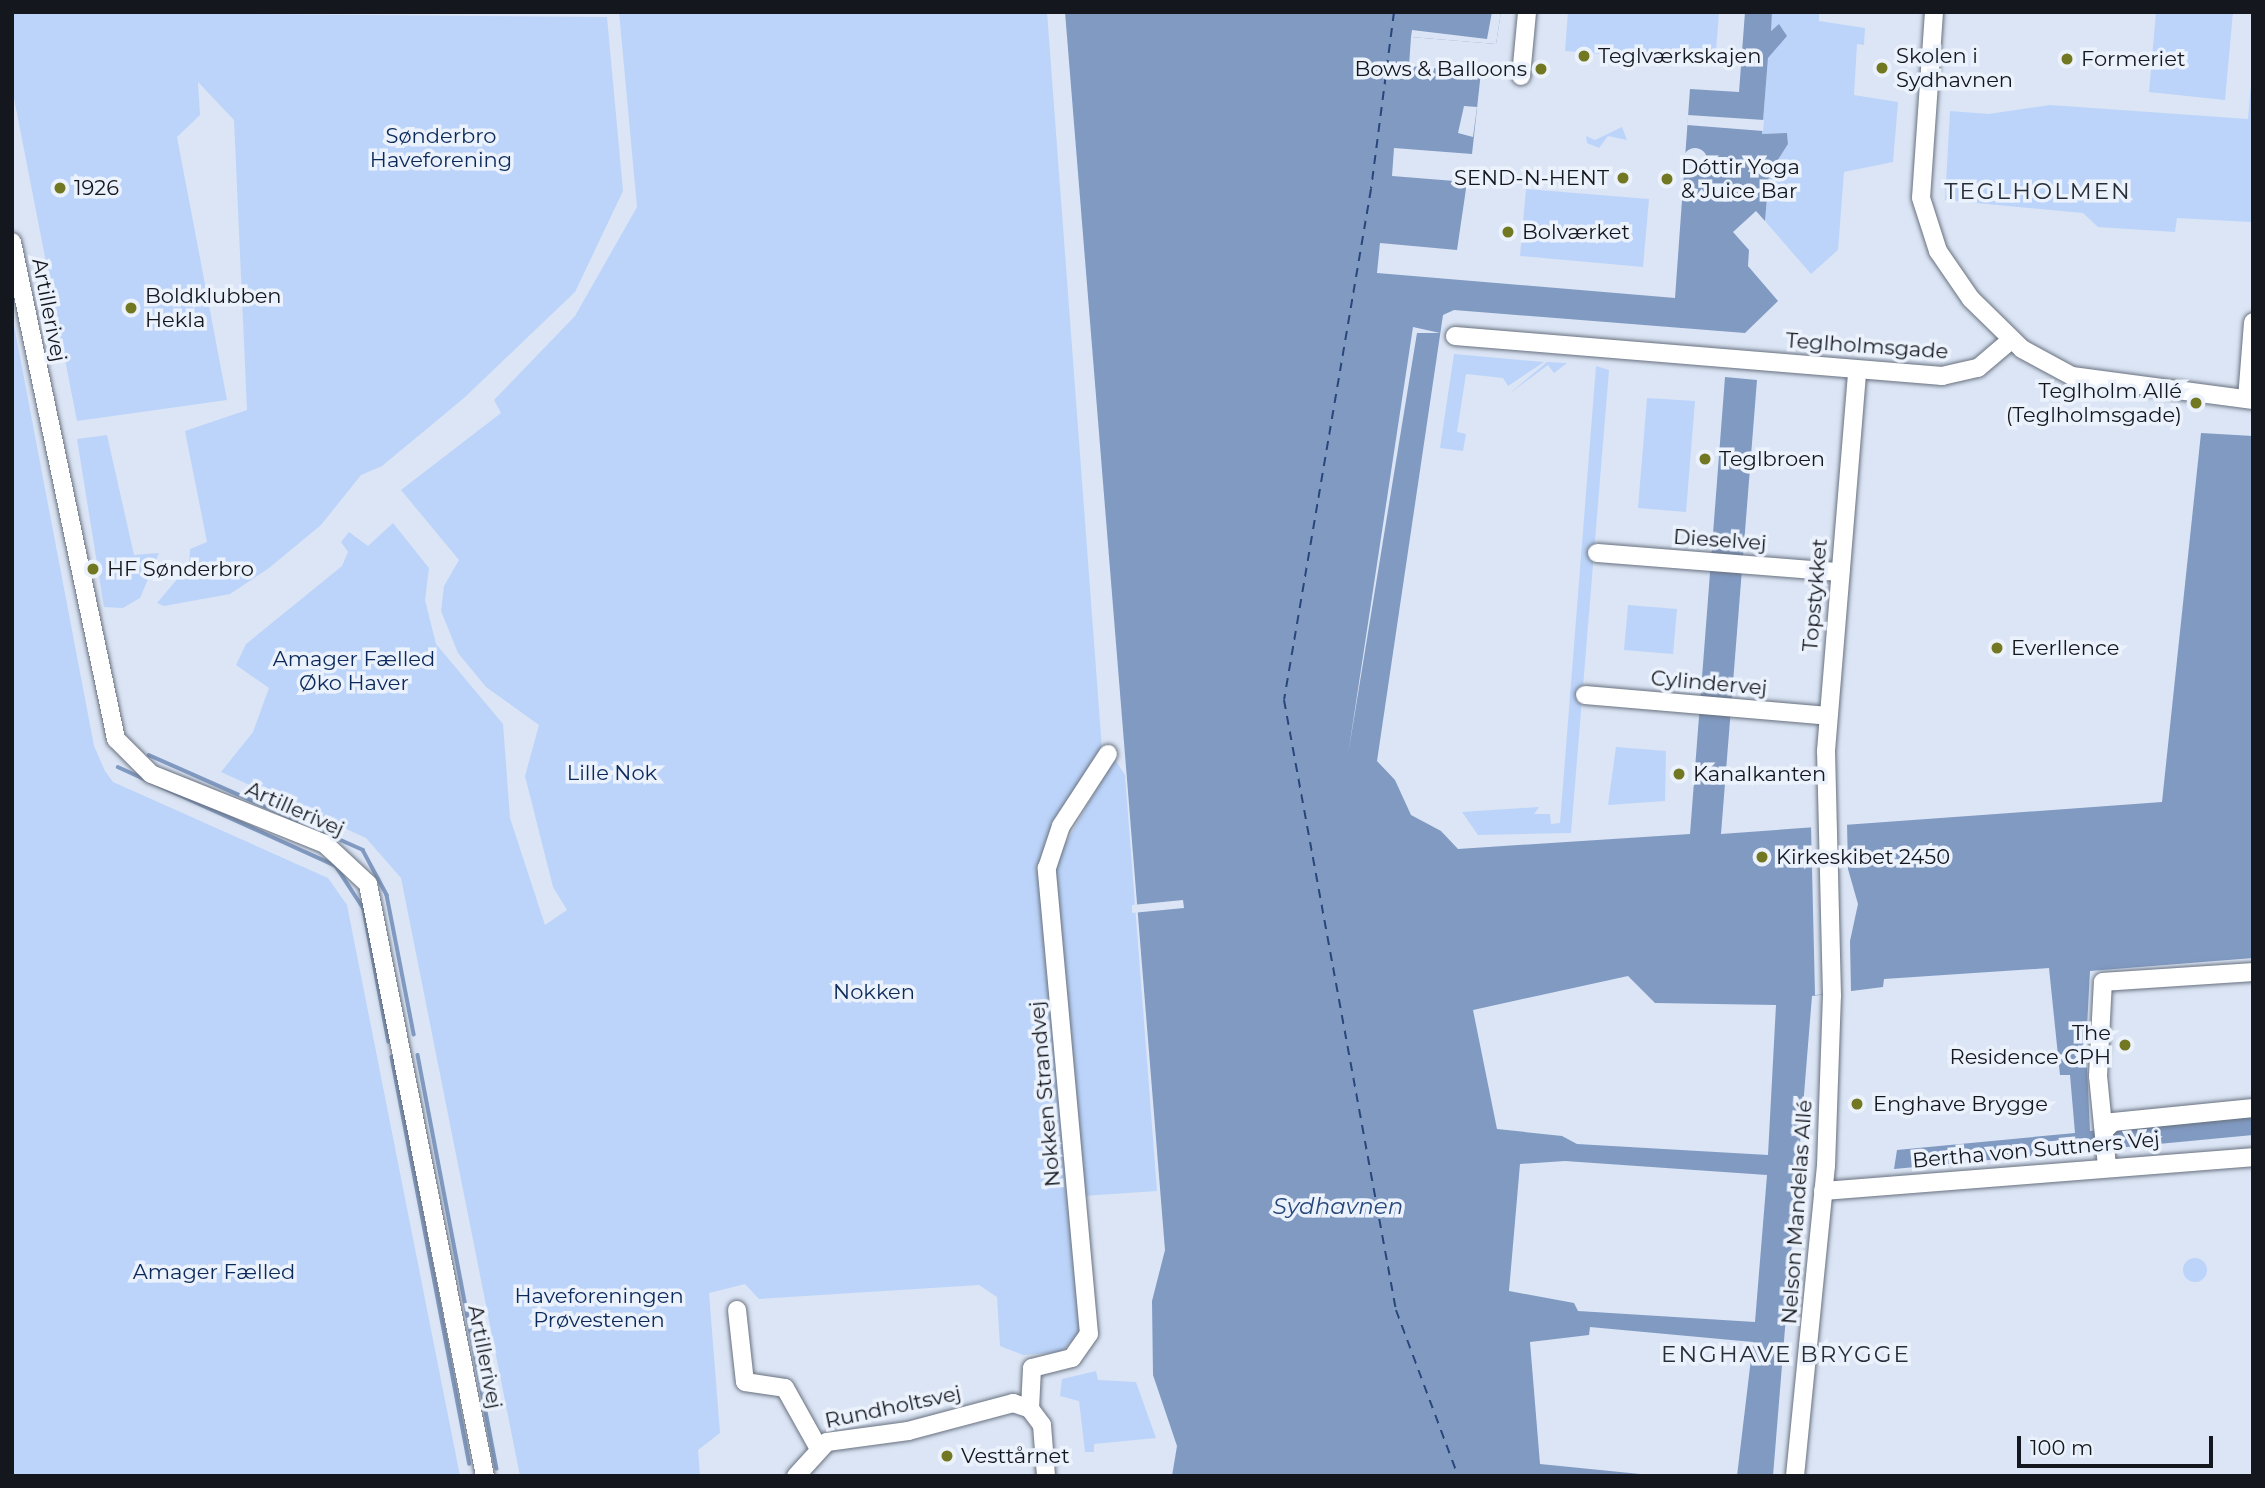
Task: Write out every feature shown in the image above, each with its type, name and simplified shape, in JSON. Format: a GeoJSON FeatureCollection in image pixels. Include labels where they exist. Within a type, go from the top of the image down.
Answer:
{"type":"FeatureCollection","features":[{"type":"Feature","properties":{"kind":"street"},"geometry":{"type":"LineString","coordinates":[[1521,76],[1527,12]]}},
{"type":"Feature","properties":{"kind":"street"},"geometry":{"type":"LineString","coordinates":[[1934,12],[1923,210],[1953,274],[2011,340],[2043,362],[2097,383],[2250,400],[2253,322]]}},
{"type":"Feature","properties":{"kind":"street","name":"Artillerivej"},"geometry":{"type":"LineString","coordinates":[[12,242],[116,739],[152,774],[326,844],[368,884],[485,1476]]}},
{"type":"Feature","properties":{"kind":"street","name":"Teglholmsgade"},"geometry":{"type":"LineString","coordinates":[[1455,336],[1857,370],[1957,375],[1983,365],[2011,340]]}},
{"type":"Feature","properties":{"kind":"street","name":"Topstykket"},"geometry":{"type":"LineString","coordinates":[[1827,824],[1828,716],[1857,370]]}},
{"type":"Feature","properties":{"kind":"street","name":"Dieselvej"},"geometry":{"type":"LineString","coordinates":[[1597,553],[1840,572]]}},
{"type":"Feature","properties":{"kind":"street","name":"Cylindervej"},"geometry":{"type":"LineString","coordinates":[[1585,695],[1828,716]]}},
{"type":"Feature","properties":{"kind":"street","name":"Nokken Strandvej"},"geometry":{"type":"LineString","coordinates":[[1030,1409],[1032,1368],[1080,1353],[1089,1334],[1046,868],[1061,826],[1108,754]]}},
{"type":"Feature","properties":{"kind":"street","name":"Nelson Mandelas Allé"},"geometry":{"type":"LineString","coordinates":[[1795,1476],[1823,1191],[1832,994],[1827,824]]}},
{"type":"Feature","properties":{"kind":"street"},"geometry":{"type":"LineString","coordinates":[[2107,1159],[2099,1061],[2103,982],[2253,972]]}},
{"type":"Feature","properties":{"kind":"street"},"geometry":{"type":"LineString","coordinates":[[2105,1130],[2113,1122],[2253,1108]]}},
{"type":"Feature","properties":{"kind":"street","name":"Bertha von Suttners Vej"},"geometry":{"type":"LineString","coordinates":[[1823,1191],[2107,1159],[2253,1157]]}},
{"type":"Feature","properties":{"kind":"street","name":"Rundholtsvej"},"geometry":{"type":"LineString","coordinates":[[737,1310],[745,1382],[785,1388],[818,1447]]}},
{"type":"Feature","properties":{"kind":"street","name":"Rundholtsvej"},"geometry":{"type":"LineString","coordinates":[[796,1476],[818,1447],[1005,1404],[1030,1409]]}},
{"type":"Feature","properties":{"kind":"street"},"geometry":{"type":"LineString","coordinates":[[1030,1409],[1045,1435],[1046,1476]]}},
{"type":"Feature","properties":{"kind":"green space","name":"Sønderbro Haveforening"},"geometry":{"type":"Polygon","coordinates":[[[12,12],[607,17],[623,191],[575,292],[464,398],[382,466],[361,475],[321,525],[269,568],[230,594],[164,606],[157,603],[189,565],[190,549],[207,542],[185,431],[247,410],[234,120],[198,82],[200,115],[177,137],[227,400],[77,421],[12,88],[12,12]]]}},
{"type":"Feature","properties":{"kind":"green space"},"geometry":{"type":"Polygon","coordinates":[[[619,12],[1047,12],[1102,749],[1045,842],[1041,883],[1080,1333],[1061,1352],[1023,1355],[1000,1346],[997,1297],[979,1285],[759,1299],[745,1284],[709,1293],[720,1433],[698,1450],[700,1476],[520,1476],[401,878],[366,838],[221,772],[253,732],[269,688],[236,665],[246,644],[342,566],[348,552],[341,542],[349,532],[368,546],[393,523],[429,568],[425,600],[436,644],[503,724],[510,818],[545,925],[567,910],[553,887],[525,776],[539,725],[486,687],[458,653],[441,611],[444,586],[459,560],[401,490],[501,413],[494,400],[575,316],[637,207],[619,12]]]}},
{"type":"Feature","properties":{"kind":"green space"},"geometry":{"type":"Polygon","coordinates":[[[1568,12],[1719,12],[1715,63],[1565,51],[1568,12]]]}},
{"type":"Feature","properties":{"kind":"green space"},"geometry":{"type":"Polygon","coordinates":[[[1772,12],[1819,12],[1819,21],[1865,28],[1864,45],[1857,44],[1854,95],[1898,102],[1893,162],[1844,172],[1838,250],[1811,274],[1765,221],[1769,174],[1788,144],[1787,133],[1762,134],[1768,58],[1779,25],[1770,31],[1772,12]]]}},
{"type":"Feature","properties":{"kind":"green space"},"geometry":{"type":"Polygon","coordinates":[[[2156,12],[2233,12],[2225,100],[2149,92],[2156,12]]]}},
{"type":"Feature","properties":{"kind":"green space"},"geometry":{"type":"Polygon","coordinates":[[[2253,61],[2251,222],[2177,218],[2175,232],[2098,227],[2083,213],[1945,200],[1950,111],[1989,114],[2050,105],[2248,119],[2253,61]]]}},
{"type":"Feature","properties":{"kind":"green space"},"geometry":{"type":"Polygon","coordinates":[[[1622,127],[1627,140],[1608,136],[1599,148],[1587,143],[1586,136],[1595,140],[1622,127]]]}},
{"type":"Feature","properties":{"kind":"green space"},"geometry":{"type":"Polygon","coordinates":[[[1526,189],[1649,199],[1643,267],[1520,256],[1526,189]]]}},
{"type":"Feature","properties":{"kind":"green space","name":"Amager Fælled"},"geometry":{"type":"Polygon","coordinates":[[[12,315],[94,746],[105,771],[113,782],[328,878],[347,905],[460,1476],[12,1476],[12,315]]]}},
{"type":"Feature","properties":{"kind":"green space"},"geometry":{"type":"Polygon","coordinates":[[[1454,354],[1544,362],[1508,386],[1503,378],[1466,374],[1457,432],[1466,434],[1463,451],[1440,448],[1454,354]]]}},
{"type":"Feature","properties":{"kind":"green space"},"geometry":{"type":"Polygon","coordinates":[[[1547,362],[1567,363],[1554,373],[1548,365],[1509,394],[1547,362]]]}},
{"type":"Feature","properties":{"kind":"green space"},"geometry":{"type":"Polygon","coordinates":[[[1596,366],[1609,370],[1571,833],[1478,835],[1462,812],[1539,807],[1534,814],[1550,814],[1551,824],[1560,823],[1596,366]]]}},
{"type":"Feature","properties":{"kind":"green space"},"geometry":{"type":"Polygon","coordinates":[[[1647,398],[1695,401],[1686,512],[1638,508],[1647,398]]]}},
{"type":"Feature","properties":{"kind":"green space"},"geometry":{"type":"Polygon","coordinates":[[[107,435],[134,555],[159,553],[140,598],[123,608],[104,607],[77,439],[107,435]]]}},
{"type":"Feature","properties":{"kind":"green space"},"geometry":{"type":"Polygon","coordinates":[[[1628,605],[1677,609],[1673,654],[1624,650],[1628,605]]]}},
{"type":"Feature","properties":{"kind":"green space"},"geometry":{"type":"Polygon","coordinates":[[[1616,747],[1666,751],[1665,801],[1608,805],[1616,747]]]}},
{"type":"Feature","properties":{"kind":"green space"},"geometry":{"type":"Polygon","coordinates":[[[1114,758],[1125,775],[1157,1191],[1082,1196],[1053,866],[1114,758]]]}},
{"type":"Feature","properties":{"kind":"green space"},"geometry":{"type":"Polygon","coordinates":[[[2195,1258],[2204,1261],[2207,1270],[2204,1279],[2195,1282],[2186,1279],[2183,1270],[2186,1261],[2195,1258]]]}},
{"type":"Feature","properties":{"kind":"green space"},"geometry":{"type":"Polygon","coordinates":[[[1096,1371],[1098,1380],[1136,1382],[1156,1438],[1094,1444],[1094,1452],[1085,1452],[1079,1401],[1060,1396],[1062,1379],[1096,1371]]]}},
{"type":"Feature","properties":{"kind":"water","name":"Sydhavnen"},"geometry":{"type":"Polygon","coordinates":[[[1065,12],[1501,12],[1496,44],[1411,37],[1409,66],[1481,72],[1472,154],[1394,148],[1392,176],[1467,182],[1457,250],[1380,243],[1377,273],[1675,298],[1690,89],[1739,92],[1745,12],[1772,12],[1771,31],[1779,24],[1787,36],[1768,58],[1762,134],[1787,133],[1788,144],[1769,174],[1765,221],[1756,211],[1733,232],[1749,250],[1748,266],[1778,301],[1745,333],[1454,310],[1443,315],[1377,761],[1395,780],[1411,815],[1441,831],[1458,849],[1690,834],[1725,377],[1757,380],[1721,834],[2162,802],[2201,433],[2253,436],[2253,958],[2090,971],[2086,1046],[2090,1131],[2253,1116],[2253,1135],[1894,1169],[1897,1150],[2075,1133],[2070,1075],[2060,1075],[2049,968],[1884,979],[1883,987],[1812,996],[1773,1476],[1737,1476],[1753,1342],[1590,1327],[1589,1335],[1530,1342],[1540,1464],[1660,1476],[1172,1476],[1177,1446],[1153,1375],[1152,1301],[1165,1250],[1065,12]],[[1628,976],[1473,1010],[1497,1129],[1562,1136],[1577,1144],[1768,1155],[1776,1005],[1655,1003],[1628,976]],[[1565,1161],[1520,1164],[1509,1291],[1574,1303],[1578,1311],[1755,1322],[1767,1175],[1565,1161]]]}},
{"type":"Feature","properties":{"kind":"pier"},"geometry":{"type":"Polygon","coordinates":[[[1492,12],[1501,12],[1496,44],[1411,37],[1412,30],[1487,39],[1492,12]]]}},
{"type":"Feature","properties":{"kind":"pier"},"geometry":{"type":"Polygon","coordinates":[[[1464,106],[1477,107],[1473,137],[1458,133],[1464,106]]]}},
{"type":"Feature","properties":{"kind":"pier"},"geometry":{"type":"Polygon","coordinates":[[[1688,115],[1764,120],[1763,131],[1687,125],[1688,115]]]}},
{"type":"Feature","properties":{"kind":"pier"},"geometry":{"type":"Polygon","coordinates":[[[1695,148],[1706,155],[1707,160],[1700,171],[1695,172],[1684,165],[1683,160],[1690,149],[1695,148]]]}},
{"type":"Feature","properties":{"kind":"pier"},"geometry":{"type":"Polygon","coordinates":[[[1413,327],[1440,333],[1417,333],[1348,755],[1413,327]]]}},
{"type":"Feature","properties":{"kind":"pier"},"geometry":{"type":"Polygon","coordinates":[[[1847,823],[1848,869],[1858,904],[1850,941],[1851,992],[1815,995],[1811,826],[1847,823]]]}},
{"type":"Feature","properties":{"kind":"pier"},"geometry":{"type":"Polygon","coordinates":[[[1183,900],[1184,908],[1132,913],[1132,905],[1183,900]]]}},
{"type":"Feature","properties":{"kind":"waterway"},"geometry":{"type":"LineString","coordinates":[[149,755],[363,850],[387,895],[414,1034]]}},
{"type":"Feature","properties":{"kind":"waterway"},"geometry":{"type":"LineString","coordinates":[[118,767],[336,866],[364,909],[389,1042]]}},
{"type":"Feature","properties":{"kind":"waterway"},"geometry":{"type":"LineString","coordinates":[[418,1055],[497,1469]]}},
{"type":"Feature","properties":{"kind":"waterway"},"geometry":{"type":"LineString","coordinates":[[392,1057],[470,1464]]}},
{"type":"Feature","properties":{"kind":"ferry route"},"geometry":{"type":"LineString","coordinates":[[1394,12],[1371,189],[1284,700],[1396,1310],[1458,1476]]}},
{"type":"Feature","properties":{"kind":"place","name":"Teglværkskajen"},"geometry":{"type":"Point","coordinates":[1584,56]}},
{"type":"Feature","properties":{"kind":"place","name":"Formeriet"},"geometry":{"type":"Point","coordinates":[2067,59]}},
{"type":"Feature","properties":{"kind":"place","name":"Skolen i Sydhavnen"},"geometry":{"type":"Point","coordinates":[1882,68]}},
{"type":"Feature","properties":{"kind":"place","name":"Bows & Balloons"},"geometry":{"type":"Point","coordinates":[1541,69]}},
{"type":"Feature","properties":{"kind":"place","name":"SEND-N-HENT"},"geometry":{"type":"Point","coordinates":[1623,178]}},
{"type":"Feature","properties":{"kind":"place","name":"Dóttir Yoga & Juice Bar"},"geometry":{"type":"Point","coordinates":[1667,179]}},
{"type":"Feature","properties":{"kind":"place","name":"1926"},"geometry":{"type":"Point","coordinates":[60,188]}},
{"type":"Feature","properties":{"kind":"place","name":"Bolværket"},"geometry":{"type":"Point","coordinates":[1508,232]}},
{"type":"Feature","properties":{"kind":"place","name":"Boldklubben Hekla"},"geometry":{"type":"Point","coordinates":[131,308]}},
{"type":"Feature","properties":{"kind":"place","name":"Teglholm Allé (Teglholmsgade)"},"geometry":{"type":"Point","coordinates":[2196,403]}},
{"type":"Feature","properties":{"kind":"place","name":"Teglbroen"},"geometry":{"type":"Point","coordinates":[1705,459]}},
{"type":"Feature","properties":{"kind":"place","name":"HF Sønderbro"},"geometry":{"type":"Point","coordinates":[93,569]}},
{"type":"Feature","properties":{"kind":"place","name":"Everllence"},"geometry":{"type":"Point","coordinates":[1997,648]}},
{"type":"Feature","properties":{"kind":"place","name":"Kanalkanten"},"geometry":{"type":"Point","coordinates":[1679,774]}},
{"type":"Feature","properties":{"kind":"place","name":"Kirkeskibet 2450"},"geometry":{"type":"Point","coordinates":[1762,857]}},
{"type":"Feature","properties":{"kind":"place","name":"The Residence CPH"},"geometry":{"type":"Point","coordinates":[2125,1045]}},
{"type":"Feature","properties":{"kind":"place","name":"Enghave Brygge"},"geometry":{"type":"Point","coordinates":[1857,1104]}},
{"type":"Feature","properties":{"kind":"place","name":"Vesttårnet"},"geometry":{"type":"Point","coordinates":[947,1456]}},
{"type":"Feature","properties":{"kind":"district","name":"TEGLHOLMEN"},"geometry":{"type":"Point","coordinates":[2038,191]}},
{"type":"Feature","properties":{"kind":"district","name":"ENGHAVE BRYGGE"},"geometry":{"type":"Point","coordinates":[1786,1354]}},
{"type":"Feature","properties":{"kind":"park label","name":"Amager Fælled Øko Haver"},"geometry":{"type":"Point","coordinates":[354,671]}},
{"type":"Feature","properties":{"kind":"park label","name":"Lille Nok"},"geometry":{"type":"Point","coordinates":[612,773]}},
{"type":"Feature","properties":{"kind":"park label","name":"Nokken"},"geometry":{"type":"Point","coordinates":[874,992]}},
{"type":"Feature","properties":{"kind":"park label","name":"Haveforeningen Prøvestenen"},"geometry":{"type":"Point","coordinates":[599,1308]}}]}
